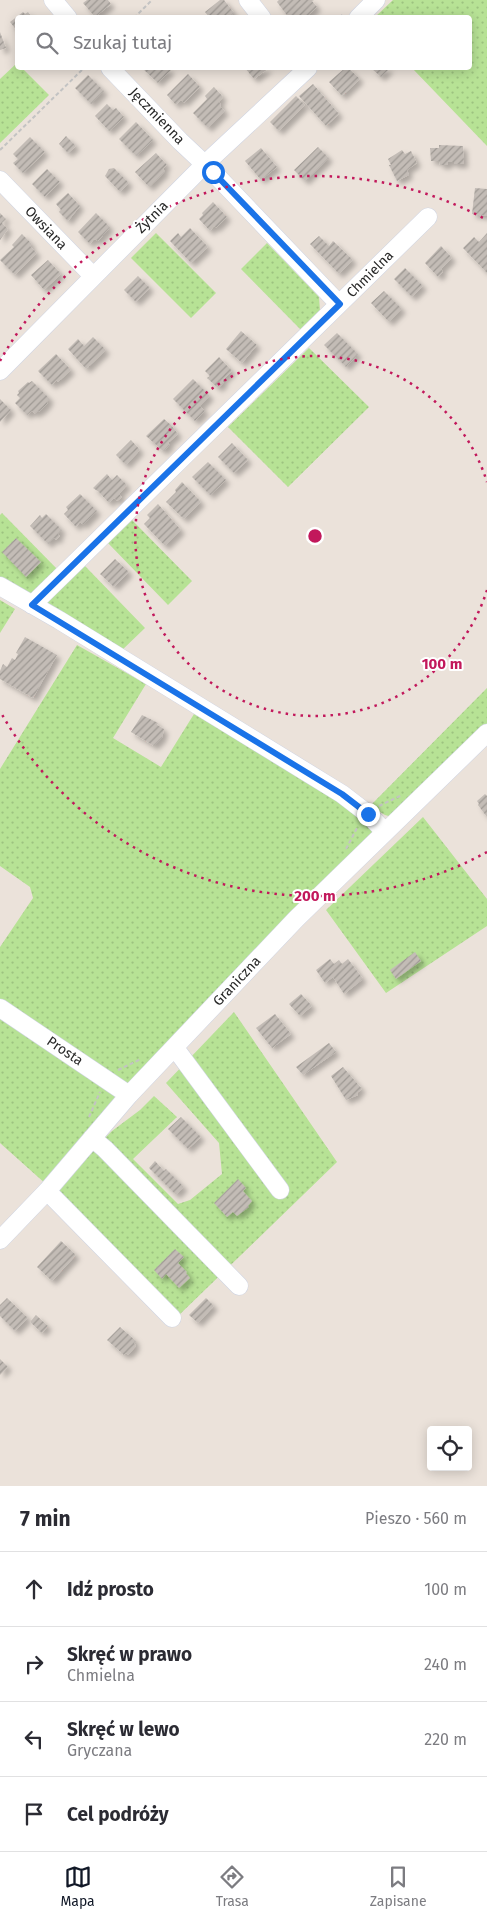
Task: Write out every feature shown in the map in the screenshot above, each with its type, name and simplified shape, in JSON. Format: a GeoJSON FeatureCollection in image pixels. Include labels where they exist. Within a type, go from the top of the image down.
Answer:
{"type":"FeatureCollection","features":[{"type":"Feature","properties":{"kind":"street"},"geometry":{"type":"LineString","coordinates":[[53,0],[66,15]]}},
{"type":"Feature","properties":{"kind":"street"},"geometry":{"type":"LineString","coordinates":[[248,0],[260,15]]}},
{"type":"Feature","properties":{"kind":"street"},"geometry":{"type":"LineString","coordinates":[[361,15],[376,0]]}},
{"type":"Feature","properties":{"kind":"street","name":"Jęczmienna"},"geometry":{"type":"LineString","coordinates":[[112,70],[340,304]]}},
{"type":"Feature","properties":{"kind":"street","name":"Żytnia"},"geometry":{"type":"LineString","coordinates":[[0,371],[205,164],[303,70]]}},
{"type":"Feature","properties":{"kind":"street","name":"Owsiana"},"geometry":{"type":"LineString","coordinates":[[0,180],[93,276]]}},
{"type":"Feature","properties":{"kind":"street","name":"Chmielna"},"geometry":{"type":"LineString","coordinates":[[32,605],[428,217]]}},
{"type":"Feature","properties":{"kind":"street"},"geometry":{"type":"LineString","coordinates":[[0,586],[342,794],[368,814],[384,832]]}},
{"type":"Feature","properties":{"kind":"street","name":"Graniczna"},"geometry":{"type":"LineString","coordinates":[[0,1240],[47,1191],[129,1095],[296,919],[487,733]]}},
{"type":"Feature","properties":{"kind":"street","name":"Prosta"},"geometry":{"type":"LineString","coordinates":[[0,1008],[129,1095]]}},
{"type":"Feature","properties":{"kind":"street"},"geometry":{"type":"LineString","coordinates":[[175,1048],[280,1190]]}},
{"type":"Feature","properties":{"kind":"street"},"geometry":{"type":"LineString","coordinates":[[92,1138],[112,1156],[239,1286]]}},
{"type":"Feature","properties":{"kind":"street"},"geometry":{"type":"LineString","coordinates":[[47,1191],[172,1318]]}},
{"type":"Feature","properties":{"kind":"path"},"geometry":{"type":"LineString","coordinates":[[137,15],[152,0]]}},
{"type":"Feature","properties":{"kind":"path"},"geometry":{"type":"LineString","coordinates":[[0,150],[82,70]]}},
{"type":"Feature","properties":{"kind":"green space"},"geometry":{"type":"Polygon","coordinates":[[[393,0],[487,0],[487,146],[414,70],[472,70],[472,15],[377,15],[393,0]]]}},
{"type":"Feature","properties":{"kind":"green space"},"geometry":{"type":"Polygon","coordinates":[[[15,65],[15,70],[24,70],[49,95],[0,143],[0,79],[15,65]]]}},
{"type":"Feature","properties":{"kind":"green space"},"geometry":{"type":"Polygon","coordinates":[[[156,233],[216,293],[191,318],[131,258],[156,233]]]}},
{"type":"Feature","properties":{"kind":"green space"},"geometry":{"type":"Polygon","coordinates":[[[267,243],[319,297],[320,311],[301,330],[241,269],[267,243]]]}},
{"type":"Feature","properties":{"kind":"green space"},"geometry":{"type":"Polygon","coordinates":[[[309,348],[369,407],[288,487],[228,427],[309,348]]]}},
{"type":"Feature","properties":{"kind":"green space"},"geometry":{"type":"Polygon","coordinates":[[[2,513],[59,571],[35,592],[27,594],[0,580],[0,515],[2,513]]]}},
{"type":"Feature","properties":{"kind":"green space"},"geometry":{"type":"Polygon","coordinates":[[[132,520],[192,581],[168,605],[108,543],[132,520]]]}},
{"type":"Feature","properties":{"kind":"green space"},"geometry":{"type":"Polygon","coordinates":[[[85,566],[145,628],[119,653],[46,603],[77,569],[85,566]]]}},
{"type":"Feature","properties":{"kind":"green space"},"geometry":{"type":"Polygon","coordinates":[[[0,600],[15,609],[0,633],[0,600]]]}},
{"type":"Feature","properties":{"kind":"green space"},"geometry":{"type":"Polygon","coordinates":[[[77,645],[146,684],[113,738],[161,767],[194,714],[313,784],[381,832],[47,1185],[0,1143],[0,947],[33,898],[30,887],[0,866],[0,769],[77,645]]]}},
{"type":"Feature","properties":{"kind":"green space"},"geometry":{"type":"Polygon","coordinates":[[[487,688],[487,734],[392,817],[370,806],[487,688]]]}},
{"type":"Feature","properties":{"kind":"green space"},"geometry":{"type":"Polygon","coordinates":[[[423,817],[487,899],[487,926],[386,993],[326,910],[423,817]]]}},
{"type":"Feature","properties":{"kind":"green space"},"geometry":{"type":"Polygon","coordinates":[[[234,1012],[337,1162],[177,1317],[57,1197],[56,1187],[112,1131],[140,1110],[154,1096],[177,1117],[133,1159],[178,1204],[190,1200],[222,1174],[219,1143],[166,1083],[234,1012]]]}},
{"type":"Feature","properties":{"kind":"building"},"geometry":{"type":"Polygon","coordinates":[[[87,0],[108,0],[111,4],[97,15],[93,15],[83,3],[87,0]]]}},
{"type":"Feature","properties":{"kind":"building"},"geometry":{"type":"Polygon","coordinates":[[[220,0],[224,0],[234,13],[232,15],[208,15],[205,12],[220,0]]]}},
{"type":"Feature","properties":{"kind":"building"},"geometry":{"type":"Polygon","coordinates":[[[279,0],[314,0],[312,1],[317,7],[308,15],[287,15],[277,2],[279,0]]]}},
{"type":"Feature","properties":{"kind":"building"},"geometry":{"type":"Polygon","coordinates":[[[23,12],[25,14],[28,12],[30,15],[19,15],[23,12]]]}},
{"type":"Feature","properties":{"kind":"building"},"geometry":{"type":"Polygon","coordinates":[[[15,18],[15,28],[10,22],[15,18]]]}},
{"type":"Feature","properties":{"kind":"building"},"geometry":{"type":"Polygon","coordinates":[[[0,32],[6,48],[0,50],[0,32]]]}},
{"type":"Feature","properties":{"kind":"building"},"geometry":{"type":"Polygon","coordinates":[[[144,70],[171,70],[158,83],[144,70]]]}},
{"type":"Feature","properties":{"kind":"building"},"geometry":{"type":"Polygon","coordinates":[[[247,70],[266,70],[254,79],[247,70]]]}},
{"type":"Feature","properties":{"kind":"building"},"geometry":{"type":"Polygon","coordinates":[[[343,70],[350,70],[360,79],[342,96],[329,82],[343,70]]]}},
{"type":"Feature","properties":{"kind":"building"},"geometry":{"type":"Polygon","coordinates":[[[373,70],[388,70],[381,77],[373,70]]]}},
{"type":"Feature","properties":{"kind":"building"},"geometry":{"type":"Polygon","coordinates":[[[188,74],[200,87],[184,103],[181,100],[176,105],[167,95],[188,74]]]}},
{"type":"Feature","properties":{"kind":"building"},"geometry":{"type":"Polygon","coordinates":[[[88,75],[104,91],[91,104],[75,88],[88,75]]]}},
{"type":"Feature","properties":{"kind":"building"},"geometry":{"type":"Polygon","coordinates":[[[313,84],[339,114],[326,126],[299,96],[313,84]]]}},
{"type":"Feature","properties":{"kind":"building"},"geometry":{"type":"Polygon","coordinates":[[[214,87],[223,97],[219,102],[225,111],[208,128],[193,113],[207,99],[205,96],[214,87]]]}},
{"type":"Feature","properties":{"kind":"building"},"geometry":{"type":"Polygon","coordinates":[[[296,96],[305,105],[279,131],[270,122],[296,96]]]}},
{"type":"Feature","properties":{"kind":"building"},"geometry":{"type":"Polygon","coordinates":[[[107,104],[113,110],[116,108],[124,117],[109,131],[95,116],[107,104]]]}},
{"type":"Feature","properties":{"kind":"building"},"geometry":{"type":"Polygon","coordinates":[[[136,122],[153,140],[136,156],[119,139],[136,122]]]}},
{"type":"Feature","properties":{"kind":"building"},"geometry":{"type":"Polygon","coordinates":[[[66,136],[76,146],[68,153],[59,144],[66,136]]]}},
{"type":"Feature","properties":{"kind":"building"},"geometry":{"type":"Polygon","coordinates":[[[30,137],[45,152],[23,173],[13,163],[18,159],[13,154],[30,137]]]}},
{"type":"Feature","properties":{"kind":"building"},"geometry":{"type":"Polygon","coordinates":[[[439,145],[463,146],[464,164],[448,162],[448,165],[440,165],[439,161],[431,161],[430,148],[439,148],[439,145]]]}},
{"type":"Feature","properties":{"kind":"building"},"geometry":{"type":"Polygon","coordinates":[[[318,147],[329,158],[305,181],[294,170],[318,147]]]}},
{"type":"Feature","properties":{"kind":"building"},"geometry":{"type":"Polygon","coordinates":[[[261,148],[277,167],[261,180],[245,161],[261,148]]]}},
{"type":"Feature","properties":{"kind":"building"},"geometry":{"type":"Polygon","coordinates":[[[402,150],[405,154],[411,151],[417,163],[407,170],[409,175],[397,181],[388,159],[402,150]]]}},
{"type":"Feature","properties":{"kind":"building"},"geometry":{"type":"Polygon","coordinates":[[[156,153],[167,165],[163,169],[165,172],[149,187],[135,172],[156,153]]]}},
{"type":"Feature","properties":{"kind":"building"},"geometry":{"type":"Polygon","coordinates":[[[114,168],[129,183],[120,192],[105,176],[109,169],[114,168]]]}},
{"type":"Feature","properties":{"kind":"building"},"geometry":{"type":"Polygon","coordinates":[[[47,169],[60,182],[45,197],[32,184],[47,169]]]}},
{"type":"Feature","properties":{"kind":"building"},"geometry":{"type":"Polygon","coordinates":[[[475,188],[487,189],[487,216],[472,214],[475,188]]]}},
{"type":"Feature","properties":{"kind":"building"},"geometry":{"type":"Polygon","coordinates":[[[68,193],[80,206],[68,221],[59,212],[61,210],[56,204],[68,193]]]}},
{"type":"Feature","properties":{"kind":"building"},"geometry":{"type":"Polygon","coordinates":[[[213,202],[227,217],[210,231],[199,219],[213,202]]]}},
{"type":"Feature","properties":{"kind":"building"},"geometry":{"type":"Polygon","coordinates":[[[0,213],[6,219],[2,223],[8,229],[0,240],[0,213]]]}},
{"type":"Feature","properties":{"kind":"building"},"geometry":{"type":"Polygon","coordinates":[[[96,213],[110,227],[98,241],[94,239],[90,244],[78,232],[96,213]]]}},
{"type":"Feature","properties":{"kind":"building"},"geometry":{"type":"Polygon","coordinates":[[[190,228],[208,247],[191,263],[170,241],[178,233],[181,237],[190,228]]]}},
{"type":"Feature","properties":{"kind":"building"},"geometry":{"type":"Polygon","coordinates":[[[487,233],[487,273],[463,248],[474,237],[479,242],[487,233]]]}},
{"type":"Feature","properties":{"kind":"building"},"geometry":{"type":"Polygon","coordinates":[[[22,234],[32,244],[30,246],[37,253],[15,275],[0,260],[14,247],[12,245],[22,234]]]}},
{"type":"Feature","properties":{"kind":"building"},"geometry":{"type":"Polygon","coordinates":[[[319,236],[329,246],[333,241],[353,260],[339,274],[310,244],[319,236]]]}},
{"type":"Feature","properties":{"kind":"building"},"geometry":{"type":"Polygon","coordinates":[[[441,246],[452,258],[441,269],[443,272],[438,277],[425,263],[441,246]]]}},
{"type":"Feature","properties":{"kind":"building"},"geometry":{"type":"Polygon","coordinates":[[[48,260],[61,274],[44,290],[31,275],[48,260]]]}},
{"type":"Feature","properties":{"kind":"building"},"geometry":{"type":"Polygon","coordinates":[[[405,268],[423,286],[412,297],[394,279],[405,268]]]}},
{"type":"Feature","properties":{"kind":"building"},"geometry":{"type":"Polygon","coordinates":[[[138,276],[150,288],[136,302],[124,290],[138,276]]]}},
{"type":"Feature","properties":{"kind":"building"},"geometry":{"type":"Polygon","coordinates":[[[384,291],[402,309],[389,322],[371,303],[384,291]]]}},
{"type":"Feature","properties":{"kind":"building"},"geometry":{"type":"Polygon","coordinates":[[[241,331],[257,345],[242,363],[226,349],[241,331]]]}},
{"type":"Feature","properties":{"kind":"building"},"geometry":{"type":"Polygon","coordinates":[[[337,333],[358,354],[346,367],[324,345],[337,333]]]}},
{"type":"Feature","properties":{"kind":"building"},"geometry":{"type":"Polygon","coordinates":[[[93,337],[106,350],[86,369],[68,349],[78,339],[84,346],[93,337]]]}},
{"type":"Feature","properties":{"kind":"building"},"geometry":{"type":"Polygon","coordinates":[[[56,354],[71,370],[52,385],[38,371],[56,354]]]}},
{"type":"Feature","properties":{"kind":"building"},"geometry":{"type":"Polygon","coordinates":[[[219,357],[232,371],[218,388],[207,378],[210,376],[205,371],[219,357]]]}},
{"type":"Feature","properties":{"kind":"building"},"geometry":{"type":"Polygon","coordinates":[[[193,379],[210,396],[200,406],[205,411],[195,421],[173,399],[193,379]]]}},
{"type":"Feature","properties":{"kind":"building"},"geometry":{"type":"Polygon","coordinates":[[[32,381],[50,399],[39,412],[35,414],[32,411],[27,415],[15,403],[20,398],[17,395],[18,391],[28,382],[32,381]]]}},
{"type":"Feature","properties":{"kind":"building"},"geometry":{"type":"Polygon","coordinates":[[[0,399],[11,410],[0,422],[0,399]]]}},
{"type":"Feature","properties":{"kind":"building"},"geometry":{"type":"Polygon","coordinates":[[[164,419],[178,434],[168,443],[170,445],[163,451],[146,436],[164,419]]]}},
{"type":"Feature","properties":{"kind":"building"},"geometry":{"type":"Polygon","coordinates":[[[131,440],[140,450],[126,465],[116,455],[131,440]]]}},
{"type":"Feature","properties":{"kind":"building"},"geometry":{"type":"Polygon","coordinates":[[[232,443],[248,460],[234,473],[218,457],[232,443]]]}},
{"type":"Feature","properties":{"kind":"building"},"geometry":{"type":"Polygon","coordinates":[[[208,462],[226,480],[210,495],[192,477],[208,462]]]}},
{"type":"Feature","properties":{"kind":"building"},"geometry":{"type":"Polygon","coordinates":[[[107,474],[112,480],[117,475],[127,485],[119,494],[122,497],[117,501],[114,498],[109,503],[93,488],[107,474]]]}},
{"type":"Feature","properties":{"kind":"building"},"geometry":{"type":"Polygon","coordinates":[[[182,482],[201,502],[184,519],[166,502],[176,492],[175,490],[182,482]]]}},
{"type":"Feature","properties":{"kind":"building"},"geometry":{"type":"Polygon","coordinates":[[[80,494],[97,511],[83,525],[80,522],[76,527],[64,514],[68,510],[66,507],[80,494]]]}},
{"type":"Feature","properties":{"kind":"building"},"geometry":{"type":"Polygon","coordinates":[[[158,504],[181,530],[165,546],[144,524],[150,518],[147,515],[158,504]]]}},
{"type":"Feature","properties":{"kind":"building"},"geometry":{"type":"Polygon","coordinates":[[[46,514],[62,530],[56,540],[54,538],[48,544],[30,526],[40,515],[42,518],[46,514]]]}},
{"type":"Feature","properties":{"kind":"building"},"geometry":{"type":"Polygon","coordinates":[[[16,538],[41,562],[26,577],[2,552],[16,538]]]}},
{"type":"Feature","properties":{"kind":"building"},"geometry":{"type":"Polygon","coordinates":[[[115,559],[129,572],[114,587],[100,574],[115,559]]]}},
{"type":"Feature","properties":{"kind":"building"},"geometry":{"type":"Polygon","coordinates":[[[25,637],[57,655],[33,698],[0,679],[0,671],[3,664],[7,667],[12,658],[15,660],[18,654],[16,653],[25,637]]]}},
{"type":"Feature","properties":{"kind":"building"},"geometry":{"type":"Polygon","coordinates":[[[142,715],[158,723],[157,725],[164,729],[162,738],[154,746],[131,732],[142,715]]]}},
{"type":"Feature","properties":{"kind":"building"},"geometry":{"type":"Polygon","coordinates":[[[485,794],[487,796],[487,817],[477,801],[485,794]]]}},
{"type":"Feature","properties":{"kind":"building"},"geometry":{"type":"Polygon","coordinates":[[[415,952],[421,961],[396,979],[390,970],[415,952]]]}},
{"type":"Feature","properties":{"kind":"building"},"geometry":{"type":"Polygon","coordinates":[[[330,959],[334,964],[339,960],[342,964],[348,959],[363,979],[344,994],[333,977],[325,983],[316,970],[330,959]]]}},
{"type":"Feature","properties":{"kind":"building"},"geometry":{"type":"Polygon","coordinates":[[[301,994],[312,1006],[300,1016],[289,1004],[301,994]]]}},
{"type":"Feature","properties":{"kind":"building"},"geometry":{"type":"Polygon","coordinates":[[[275,1014],[291,1034],[272,1048],[256,1028],[275,1014]]]}},
{"type":"Feature","properties":{"kind":"building"},"geometry":{"type":"Polygon","coordinates":[[[329,1043],[336,1052],[303,1075],[296,1067],[329,1043]]]}},
{"type":"Feature","properties":{"kind":"building"},"geometry":{"type":"Polygon","coordinates":[[[343,1067],[362,1089],[357,1093],[358,1095],[346,1100],[331,1076],[343,1067]]]}},
{"type":"Feature","properties":{"kind":"building"},"geometry":{"type":"Polygon","coordinates":[[[181,1117],[201,1137],[188,1149],[168,1129],[181,1117]]]}},
{"type":"Feature","properties":{"kind":"building"},"geometry":{"type":"Polygon","coordinates":[[[155,1161],[184,1187],[176,1195],[149,1168],[155,1161]]]}},
{"type":"Feature","properties":{"kind":"building"},"geometry":{"type":"Polygon","coordinates":[[[238,1179],[246,1188],[243,1191],[252,1201],[249,1207],[237,1216],[233,1212],[227,1217],[214,1203],[238,1179]]]}},
{"type":"Feature","properties":{"kind":"building"},"geometry":{"type":"Polygon","coordinates":[[[61,1241],[76,1255],[52,1281],[37,1267],[61,1241]]]}},
{"type":"Feature","properties":{"kind":"building"},"geometry":{"type":"Polygon","coordinates":[[[175,1249],[184,1257],[178,1263],[190,1278],[179,1288],[166,1274],[162,1279],[154,1270],[175,1249]]]}},
{"type":"Feature","properties":{"kind":"building"},"geometry":{"type":"Polygon","coordinates":[[[7,1298],[28,1318],[15,1331],[0,1316],[0,1305],[7,1298]]]}},
{"type":"Feature","properties":{"kind":"building"},"geometry":{"type":"Polygon","coordinates":[[[206,1298],[214,1306],[198,1323],[189,1315],[206,1298]]]}},
{"type":"Feature","properties":{"kind":"building"},"geometry":{"type":"Polygon","coordinates":[[[36,1315],[48,1326],[42,1333],[30,1322],[36,1315]]]}},
{"type":"Feature","properties":{"kind":"building"},"geometry":{"type":"Polygon","coordinates":[[[120,1327],[136,1341],[134,1343],[136,1346],[128,1355],[126,1353],[124,1355],[107,1340],[120,1327]]]}},
{"type":"Feature","properties":{"kind":"building"},"geometry":{"type":"Polygon","coordinates":[[[0,1359],[8,1367],[0,1375],[0,1359]]]}},
{"type":"Feature","properties":{"kind":"route"},"geometry":{"type":"LineString","coordinates":[[213,172],[340,304],[32,605],[342,794],[368,814]]}}]}
